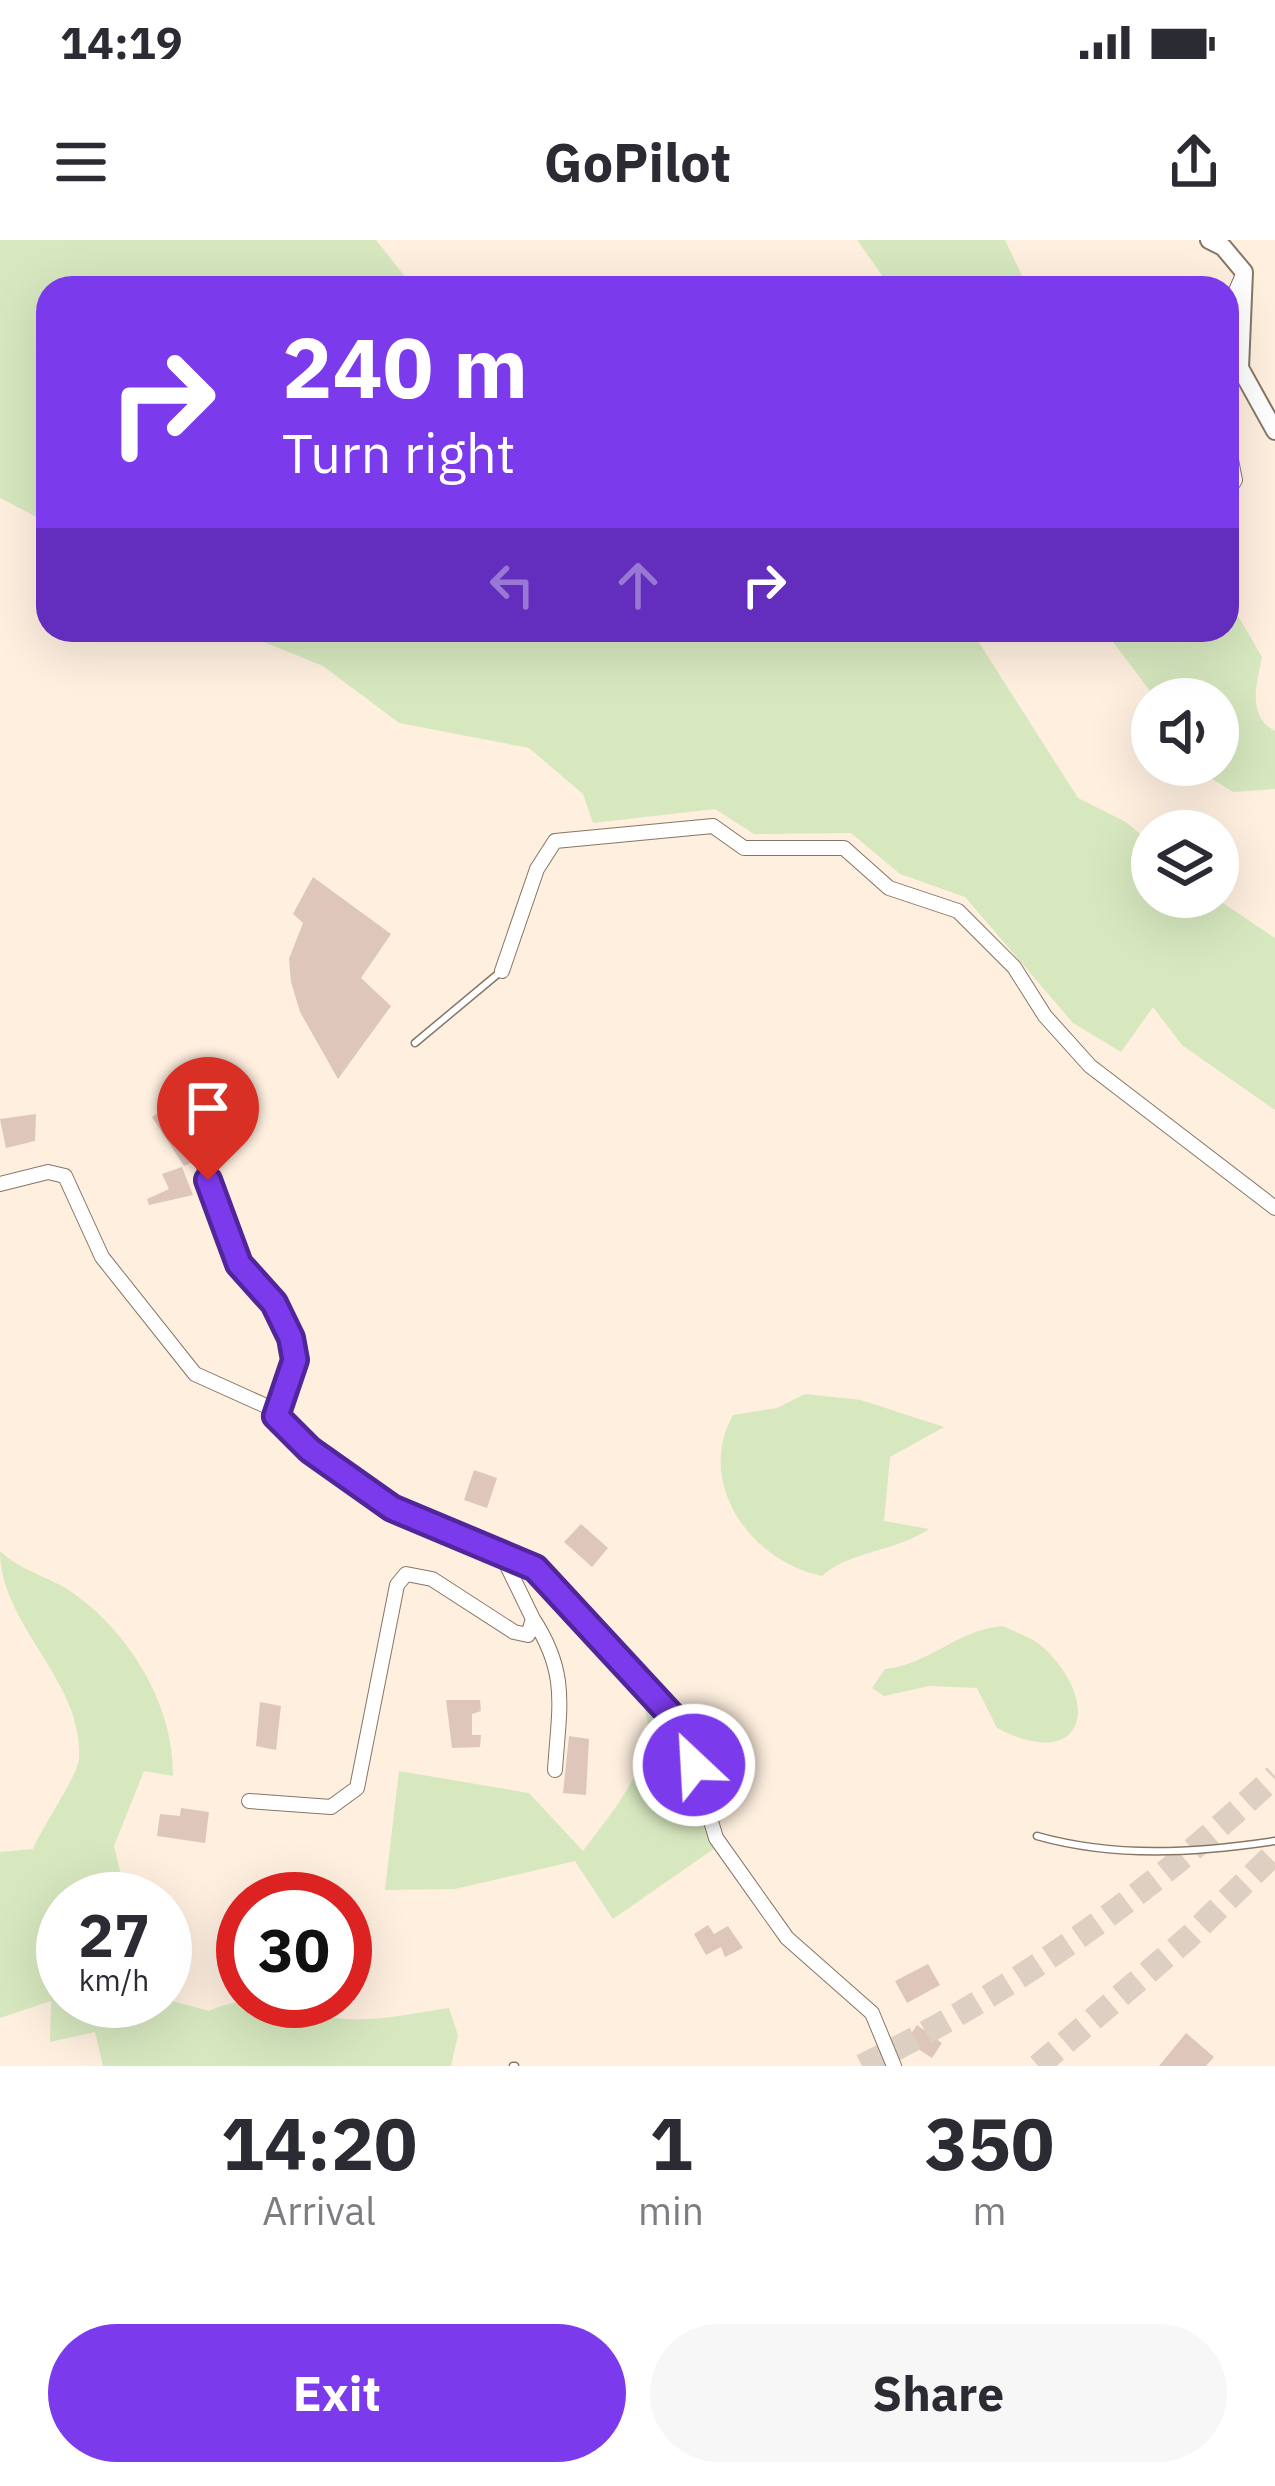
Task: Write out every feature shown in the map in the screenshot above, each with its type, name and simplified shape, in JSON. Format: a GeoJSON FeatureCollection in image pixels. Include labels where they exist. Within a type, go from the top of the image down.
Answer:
{"type":"FeatureCollection","features":[{"type":"Feature","properties":{"kind":"street"},"geometry":{"type":"LineString","coordinates":[[1209,240],[1223,247],[1244,272],[1240,368],[1275,431]]}},
{"type":"Feature","properties":{"kind":"street"},"geometry":{"type":"LineString","coordinates":[[1239,283],[1244,272]]}},
{"type":"Feature","properties":{"kind":"street"},"geometry":{"type":"LineString","coordinates":[[502,971],[537,869],[555,841],[713,826],[744,848],[844,848],[889,887],[958,911],[1014,968],[1045,1016],[1090,1066],[1275,1208]]}},
{"type":"Feature","properties":{"kind":"street"},"geometry":{"type":"LineString","coordinates":[[198,1150],[234,1255],[274,1303],[291,1338],[295,1360],[276,1416]]}},
{"type":"Feature","properties":{"kind":"street"},"geometry":{"type":"LineString","coordinates":[[0,1184],[48,1172],[65,1176],[98,1250],[175,1354],[203,1381],[250,1398],[310,1450],[392,1508],[535,1568],[683,1728],[716,1838],[787,1938],[872,2013],[894,2066]]}},
{"type":"Feature","properties":{"kind":"street"},"geometry":{"type":"LineString","coordinates":[[500,1551],[532,1619],[555,1652],[560,1692],[555,1770]]}},
{"type":"Feature","properties":{"kind":"street"},"geometry":{"type":"LineString","coordinates":[[249,1801],[324,1808],[357,1789],[403,1576],[414,1573],[432,1579],[514,1632],[528,1635],[532,1619]]}},
{"type":"Feature","properties":{"kind":"lane"},"geometry":{"type":"LineString","coordinates":[[415,1043],[502,971]]}},
{"type":"Feature","properties":{"kind":"lane"},"geometry":{"type":"LineString","coordinates":[[1037,1836],[1076,1846],[1144,1852],[1275,1841]]}},
{"type":"Feature","properties":{"kind":"green space"},"geometry":{"type":"Polygon","coordinates":[[[0,240],[376,240],[404,276],[36,276],[36,517],[0,498],[0,240]]]}},
{"type":"Feature","properties":{"kind":"green space"},"geometry":{"type":"Polygon","coordinates":[[[857,240],[1005,240],[1022,276],[882,276],[857,240]]]}},
{"type":"Feature","properties":{"kind":"green space"},"geometry":{"type":"Polygon","coordinates":[[[1239,618],[1262,657],[1256,698],[1260,717],[1275,731],[1275,789],[1233,792],[1224,786],[1239,786],[1239,678],[1140,678],[1113,642],[1239,642],[1239,618]]]}},
{"type":"Feature","properties":{"kind":"green space"},"geometry":{"type":"Polygon","coordinates":[[[264,642],[979,642],[1078,798],[1131,826],[1131,918],[1239,918],[1239,914],[1275,938],[1275,1110],[1182,1045],[1153,1007],[1121,1052],[1073,1023],[965,897],[900,874],[851,833],[754,834],[715,809],[593,823],[583,794],[529,748],[399,723],[323,666],[264,642]]]}},
{"type":"Feature","properties":{"kind":"green space"},"geometry":{"type":"Polygon","coordinates":[[[805,1394],[861,1400],[944,1427],[890,1457],[884,1521],[929,1529],[845,1561],[822,1576],[797,1568],[754,1538],[726,1493],[723,1441],[733,1415],[777,1408],[805,1394]]]}},
{"type":"Feature","properties":{"kind":"green space"},"geometry":{"type":"Polygon","coordinates":[[[0,1551],[73,1593],[113,1629],[157,1698],[173,1776],[144,1771],[114,1846],[120,1872],[36,1872],[36,2006],[0,2018],[0,1852],[33,1849],[79,1758],[69,1704],[13,1604],[0,1551]]]}},
{"type":"Feature","properties":{"kind":"green space"},"geometry":{"type":"Polygon","coordinates":[[[1003,1626],[1041,1645],[1063,1671],[1078,1711],[1075,1727],[1065,1738],[1026,1740],[997,1728],[977,1688],[929,1686],[884,1696],[872,1688],[885,1669],[1003,1626]]]}},
{"type":"Feature","properties":{"kind":"green space"},"geometry":{"type":"Polygon","coordinates":[[[597,1637],[679,1730],[715,1848],[613,1919],[575,1861],[455,1889],[385,1890],[399,1771],[529,1793],[583,1851],[633,1779],[648,1737],[639,1698],[592,1649],[597,1637]]]}},
{"type":"Feature","properties":{"kind":"green space"},"geometry":{"type":"Polygon","coordinates":[[[192,2006],[216,2008],[216,2028],[372,2028],[372,2018],[449,2008],[458,2035],[451,2066],[103,2066],[95,2032],[50,2042],[50,2028],[192,2028],[192,2006]]]}},
{"type":"Feature","properties":{"kind":"building"},"geometry":{"type":"Polygon","coordinates":[[[313,877],[391,934],[361,978],[391,1006],[338,1079],[300,1012],[291,982],[289,959],[303,923],[293,914],[313,877]]]}},
{"type":"Feature","properties":{"kind":"building"},"geometry":{"type":"Polygon","coordinates":[[[181,1071],[191,1091],[200,1087],[205,1098],[182,1110],[167,1079],[181,1071]]]}},
{"type":"Feature","properties":{"kind":"building"},"geometry":{"type":"Polygon","coordinates":[[[170,1105],[191,1163],[184,1166],[152,1117],[170,1105]]]}},
{"type":"Feature","properties":{"kind":"building"},"geometry":{"type":"Polygon","coordinates":[[[36,1114],[35,1141],[6,1148],[0,1119],[36,1114]]]}},
{"type":"Feature","properties":{"kind":"building"},"geometry":{"type":"Polygon","coordinates":[[[182,1167],[193,1195],[149,1205],[147,1199],[169,1189],[162,1174],[182,1167]]]}},
{"type":"Feature","properties":{"kind":"building"},"geometry":{"type":"Polygon","coordinates":[[[474,1470],[497,1478],[487,1508],[464,1500],[474,1470]]]}},
{"type":"Feature","properties":{"kind":"building"},"geometry":{"type":"Polygon","coordinates":[[[581,1524],[608,1548],[592,1567],[564,1542],[581,1524]]]}},
{"type":"Feature","properties":{"kind":"building"},"geometry":{"type":"Polygon","coordinates":[[[446,1700],[480,1700],[481,1711],[472,1714],[472,1735],[481,1735],[480,1747],[452,1748],[446,1700]]]}},
{"type":"Feature","properties":{"kind":"building"},"geometry":{"type":"Polygon","coordinates":[[[260,1702],[281,1706],[276,1750],[256,1746],[260,1702]]]}},
{"type":"Feature","properties":{"kind":"building"},"geometry":{"type":"Polygon","coordinates":[[[569,1736],[589,1739],[586,1795],[563,1793],[569,1736]]]}},
{"type":"Feature","properties":{"kind":"building"},"geometry":{"type":"Polygon","coordinates":[[[181,1808],[209,1812],[205,1843],[157,1836],[160,1814],[180,1816],[181,1808]]]}},
{"type":"Feature","properties":{"kind":"building"},"geometry":{"type":"Polygon","coordinates":[[[708,1925],[714,1934],[728,1926],[743,1948],[725,1957],[721,1947],[706,1955],[694,1934],[708,1925]]]}},
{"type":"Feature","properties":{"kind":"building"},"geometry":{"type":"Polygon","coordinates":[[[928,1964],[940,1985],[907,2003],[895,1981],[928,1964]]]}},
{"type":"Feature","properties":{"kind":"building"},"geometry":{"type":"Polygon","coordinates":[[[917,2025],[942,2043],[932,2058],[906,2041],[917,2025]]]}},
{"type":"Feature","properties":{"kind":"building"},"geometry":{"type":"Polygon","coordinates":[[[1186,2033],[1214,2057],[1206,2066],[1159,2066],[1186,2033]]]}},
{"type":"Feature","properties":{"kind":"tunnel"},"geometry":{"type":"LineString","coordinates":[[862,2066],[974,2005],[1079,1936],[1180,1860],[1275,1776]]}},
{"type":"Feature","properties":{"kind":"tunnel"},"geometry":{"type":"LineString","coordinates":[[1038,2066],[1188,1938],[1275,1853]]}},
{"type":"Feature","properties":{"kind":"route"},"geometry":{"type":"LineString","coordinates":[[208,1180],[234,1255],[274,1303],[291,1338],[295,1360],[276,1416],[310,1450],[402,1514],[535,1568],[683,1728],[694,1765]]}}]}
